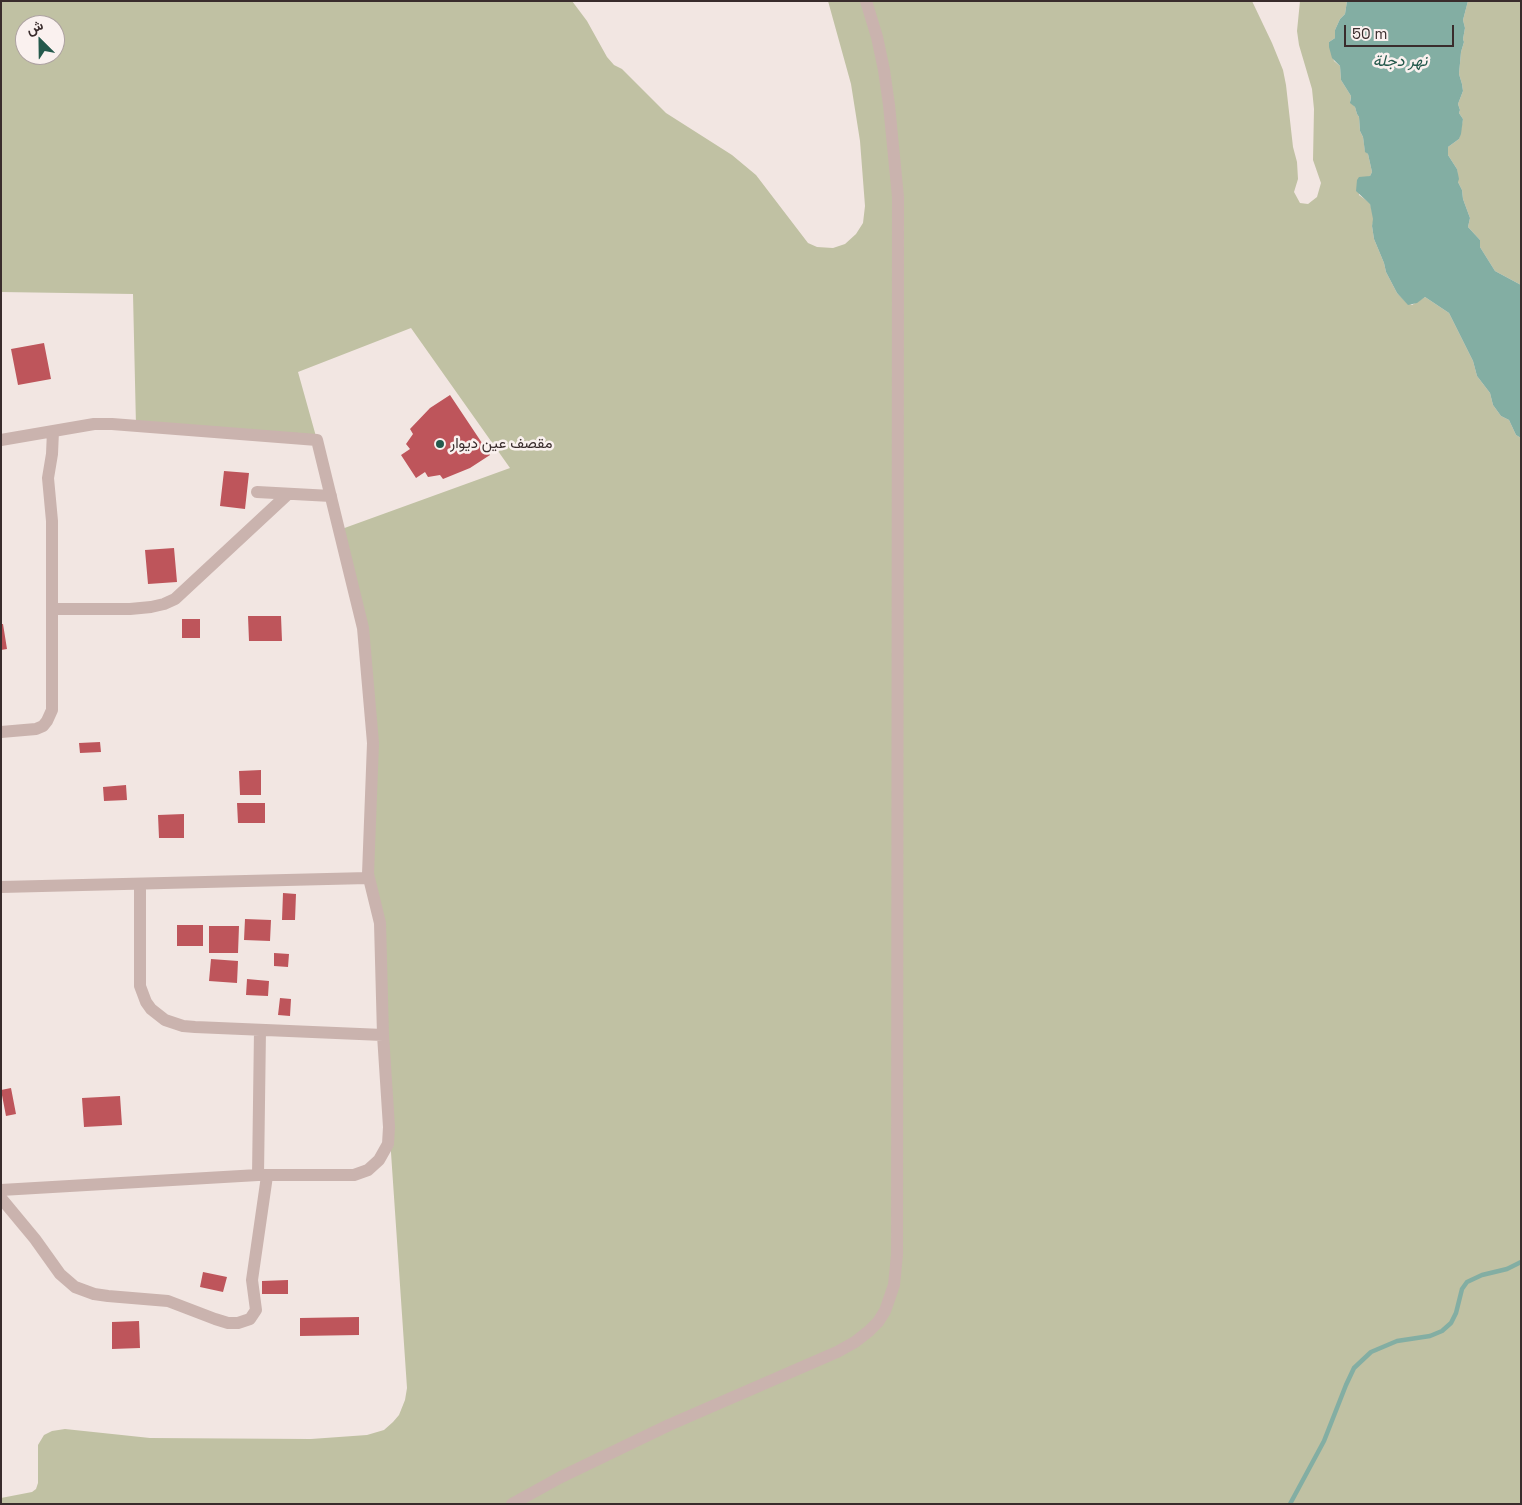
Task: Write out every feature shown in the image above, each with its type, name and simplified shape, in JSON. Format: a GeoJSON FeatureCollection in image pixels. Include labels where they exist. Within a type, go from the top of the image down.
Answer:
{"type":"FeatureCollection","features":[{"type":"Feature","properties":{"kind":"street"},"geometry":{"type":"LineString","coordinates":[[512,1504],[568,1474],[669,1425],[837,1352],[855,1342],[878,1322],[891,1297],[897,1255],[898,197],[894,147],[884,70],[877,36],[866,1]]}},
{"type":"Feature","properties":{"kind":"street"},"geometry":{"type":"LineString","coordinates":[[1,440],[94,424],[317,440],[363,628],[373,743],[367,865],[368,878],[380,923],[383,1035],[389,1127],[388,1144],[380,1160],[368,1170],[354,1175],[262,1175],[1,1190]]}},
{"type":"Feature","properties":{"kind":"street"},"geometry":{"type":"LineString","coordinates":[[1,732],[36,729],[43,726],[50,716],[53,703],[52,521],[48,478],[53,431]]}},
{"type":"Feature","properties":{"kind":"street"},"geometry":{"type":"LineString","coordinates":[[257,492],[331,496]]}},
{"type":"Feature","properties":{"kind":"street"},"geometry":{"type":"LineString","coordinates":[[52,609],[130,609],[151,607],[175,599],[288,494]]}},
{"type":"Feature","properties":{"kind":"street"},"geometry":{"type":"LineString","coordinates":[[1,888],[368,878]]}},
{"type":"Feature","properties":{"kind":"street"},"geometry":{"type":"LineString","coordinates":[[140,884],[139,979],[142,994],[151,1009],[165,1020],[183,1026],[383,1035]]}},
{"type":"Feature","properties":{"kind":"street"},"geometry":{"type":"LineString","coordinates":[[1,1198],[35,1239],[60,1274],[75,1287],[108,1296],[168,1301],[228,1323],[238,1324],[250,1319],[255,1313],[256,1307],[252,1280],[262,1175],[260,1030]]}},
{"type":"Feature","properties":{"kind":"green space"},"geometry":{"type":"Polygon","coordinates":[[[1,1],[572,1],[587,21],[607,57],[614,65],[622,69],[666,113],[732,155],[756,175],[808,243],[817,247],[833,248],[845,244],[856,234],[863,223],[865,206],[860,141],[851,84],[828,1],[1252,1],[1283,70],[1293,147],[1297,162],[1298,179],[1294,192],[1300,203],[1308,204],[1317,197],[1321,183],[1313,160],[1314,109],[1312,89],[1299,45],[1297,31],[1300,1],[1347,1],[1345,14],[1340,19],[1335,30],[1335,38],[1329,42],[1334,61],[1340,66],[1341,80],[1351,96],[1350,101],[1359,117],[1360,131],[1372,172],[1370,176],[1358,181],[1359,195],[1370,203],[1374,219],[1372,226],[1374,239],[1386,272],[1397,293],[1406,302],[1412,305],[1425,297],[1449,313],[1473,361],[1477,376],[1490,393],[1493,405],[1501,416],[1509,420],[1516,435],[1521,438],[1521,1504],[1,1504],[1,1498],[32,1492],[36,1489],[38,1483],[38,1445],[44,1435],[52,1431],[65,1429],[150,1438],[311,1439],[367,1435],[384,1430],[399,1415],[407,1388],[383,1035],[380,923],[370,887],[373,743],[363,628],[339,530],[510,468],[411,328],[298,372],[317,440],[136,426],[133,294],[1,292],[1,1]]]}},
{"type":"Feature","properties":{"kind":"green space"},"geometry":{"type":"Polygon","coordinates":[[[1468,1],[1521,1],[1521,285],[1495,271],[1480,247],[1480,240],[1468,227],[1470,218],[1458,182],[1457,169],[1448,155],[1448,147],[1459,139],[1463,119],[1459,113],[1458,104],[1463,91],[1459,74],[1464,42],[1465,28],[1463,20],[1468,1]]]}},
{"type":"Feature","properties":{"kind":"water","name":"نهر دجلة"},"geometry":{"type":"Polygon","coordinates":[[[1347,1],[1468,1],[1463,20],[1465,28],[1464,42],[1459,74],[1463,91],[1458,104],[1459,113],[1463,119],[1459,139],[1448,147],[1448,155],[1457,169],[1458,182],[1470,218],[1468,227],[1480,240],[1480,247],[1495,271],[1521,285],[1521,438],[1516,435],[1509,420],[1501,416],[1493,405],[1490,393],[1477,376],[1473,361],[1449,313],[1425,297],[1417,303],[1408,305],[1397,293],[1386,272],[1374,239],[1370,204],[1356,191],[1359,177],[1370,176],[1372,172],[1360,131],[1359,117],[1355,107],[1350,103],[1351,96],[1341,80],[1340,66],[1332,58],[1329,47],[1329,42],[1335,38],[1335,30],[1340,19],[1345,14],[1347,1]]]}},
{"type":"Feature","properties":{"kind":"building"},"geometry":{"type":"Polygon","coordinates":[[[44,343],[51,379],[18,385],[11,349],[44,343]]]}},
{"type":"Feature","properties":{"kind":"building"},"geometry":{"type":"Polygon","coordinates":[[[450,395],[490,455],[470,468],[443,479],[440,475],[428,477],[425,472],[416,478],[401,455],[410,449],[406,444],[413,434],[410,429],[430,408],[450,395]]]}},
{"type":"Feature","properties":{"kind":"building"},"geometry":{"type":"Polygon","coordinates":[[[224,471],[249,473],[245,509],[220,506],[224,471]]]}},
{"type":"Feature","properties":{"kind":"building"},"geometry":{"type":"Polygon","coordinates":[[[174,548],[177,582],[148,584],[145,550],[174,548]]]}},
{"type":"Feature","properties":{"kind":"building"},"geometry":{"type":"Polygon","coordinates":[[[248,616],[281,616],[282,641],[249,641],[248,616]]]}},
{"type":"Feature","properties":{"kind":"building"},"geometry":{"type":"Polygon","coordinates":[[[182,619],[200,619],[200,638],[182,638],[182,619]]]}},
{"type":"Feature","properties":{"kind":"building"},"geometry":{"type":"Polygon","coordinates":[[[1,624],[3,624],[7,649],[1,650],[1,624]]]}},
{"type":"Feature","properties":{"kind":"building"},"geometry":{"type":"Polygon","coordinates":[[[100,742],[101,752],[80,753],[79,743],[100,742]]]}},
{"type":"Feature","properties":{"kind":"building"},"geometry":{"type":"Polygon","coordinates":[[[261,770],[261,795],[240,795],[239,771],[261,770]]]}},
{"type":"Feature","properties":{"kind":"building"},"geometry":{"type":"Polygon","coordinates":[[[126,785],[127,800],[104,801],[103,787],[126,785]]]}},
{"type":"Feature","properties":{"kind":"building"},"geometry":{"type":"Polygon","coordinates":[[[237,803],[265,803],[265,823],[238,823],[237,803]]]}},
{"type":"Feature","properties":{"kind":"building"},"geometry":{"type":"Polygon","coordinates":[[[184,814],[184,838],[159,838],[158,815],[184,814]]]}},
{"type":"Feature","properties":{"kind":"building"},"geometry":{"type":"Polygon","coordinates":[[[283,893],[296,894],[295,920],[282,920],[283,893]]]}},
{"type":"Feature","properties":{"kind":"building"},"geometry":{"type":"Polygon","coordinates":[[[245,919],[271,920],[270,941],[244,940],[245,919]]]}},
{"type":"Feature","properties":{"kind":"building"},"geometry":{"type":"Polygon","coordinates":[[[177,925],[203,925],[203,946],[177,946],[177,925]]]}},
{"type":"Feature","properties":{"kind":"building"},"geometry":{"type":"Polygon","coordinates":[[[209,926],[239,926],[238,953],[209,953],[209,926]]]}},
{"type":"Feature","properties":{"kind":"building"},"geometry":{"type":"Polygon","coordinates":[[[274,953],[289,954],[288,967],[274,966],[274,953]]]}},
{"type":"Feature","properties":{"kind":"building"},"geometry":{"type":"Polygon","coordinates":[[[211,959],[238,961],[237,983],[209,981],[211,959]]]}},
{"type":"Feature","properties":{"kind":"building"},"geometry":{"type":"Polygon","coordinates":[[[247,979],[269,981],[268,996],[246,995],[247,979]]]}},
{"type":"Feature","properties":{"kind":"building"},"geometry":{"type":"Polygon","coordinates":[[[280,998],[291,999],[290,1016],[278,1015],[280,998]]]}},
{"type":"Feature","properties":{"kind":"building"},"geometry":{"type":"Polygon","coordinates":[[[11,1088],[16,1114],[6,1116],[1,1090],[11,1088]]]}},
{"type":"Feature","properties":{"kind":"building"},"geometry":{"type":"Polygon","coordinates":[[[120,1096],[122,1125],[84,1127],[82,1098],[120,1096]]]}},
{"type":"Feature","properties":{"kind":"building"},"geometry":{"type":"Polygon","coordinates":[[[203,1272],[227,1277],[223,1292],[200,1287],[203,1272]]]}},
{"type":"Feature","properties":{"kind":"building"},"geometry":{"type":"Polygon","coordinates":[[[288,1280],[288,1294],[262,1294],[262,1281],[288,1280]]]}},
{"type":"Feature","properties":{"kind":"building"},"geometry":{"type":"Polygon","coordinates":[[[359,1317],[359,1335],[300,1336],[300,1318],[359,1317]]]}},
{"type":"Feature","properties":{"kind":"building"},"geometry":{"type":"Polygon","coordinates":[[[139,1321],[140,1348],[112,1349],[112,1322],[139,1321]]]}},
{"type":"Feature","properties":{"kind":"waterway"},"geometry":{"type":"LineString","coordinates":[[1290,1504],[1324,1441],[1354,1368],[1371,1352],[1397,1341],[1430,1336],[1442,1331],[1451,1323],[1456,1313],[1462,1289],[1467,1282],[1482,1275],[1507,1269],[1521,1262]]}},
{"type":"Feature","properties":{"kind":"place","name":"مقصف عين ديوار"},"geometry":{"type":"Point","coordinates":[440,444]}}]}
